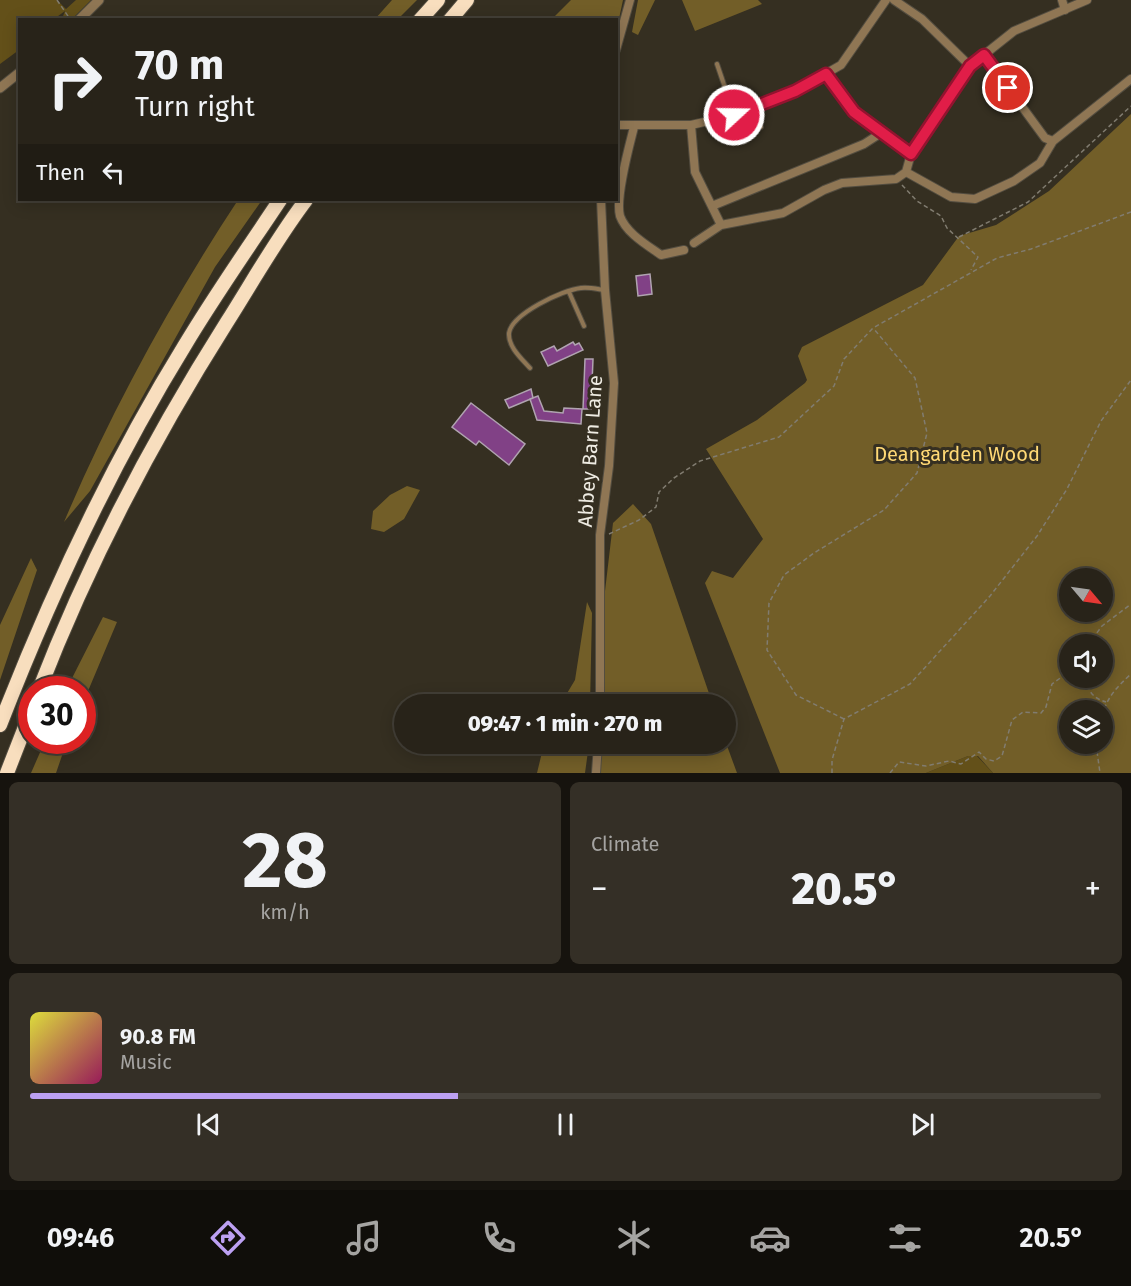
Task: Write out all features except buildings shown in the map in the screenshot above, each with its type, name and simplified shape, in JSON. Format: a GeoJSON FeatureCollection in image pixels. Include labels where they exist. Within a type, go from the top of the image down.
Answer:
{"type":"FeatureCollection","features":[{"type":"Feature","properties":{"kind":"highway"},"geometry":{"type":"LineString","coordinates":[[422,18],[438,0]]}},
{"type":"Feature","properties":{"kind":"highway"},"geometry":{"type":"LineString","coordinates":[[452,18],[467,0]]}},
{"type":"Feature","properties":{"kind":"highway"},"geometry":{"type":"LineString","coordinates":[[0,726],[35,634],[116,466],[185,345],[279,201]]}},
{"type":"Feature","properties":{"kind":"highway"},"geometry":{"type":"LineString","coordinates":[[45,676],[85,578],[157,438],[207,352],[305,201]]}},
{"type":"Feature","properties":{"kind":"highway"},"geometry":{"type":"LineString","coordinates":[[7,773],[18,745]]}},
{"type":"Feature","properties":{"kind":"street"},"geometry":{"type":"LineString","coordinates":[[81,18],[99,0]]}},
{"type":"Feature","properties":{"kind":"street"},"geometry":{"type":"LineString","coordinates":[[618,43],[630,0]]}},
{"type":"Feature","properties":{"kind":"street"},"geometry":{"type":"LineString","coordinates":[[618,125],[634,127],[691,125],[734,115],[795,91],[841,65],[886,0]]}},
{"type":"Feature","properties":{"kind":"street"},"geometry":{"type":"LineString","coordinates":[[894,0],[922,19],[970,66]]}},
{"type":"Feature","properties":{"kind":"street"},"geometry":{"type":"LineString","coordinates":[[1062,0],[1065,10]]}},
{"type":"Feature","properties":{"kind":"street"},"geometry":{"type":"LineString","coordinates":[[694,243],[721,225],[783,213],[824,190],[842,183],[896,179],[906,172],[911,154],[970,66],[1014,31],[1087,0]]}},
{"type":"Feature","properties":{"kind":"street"},"geometry":{"type":"LineString","coordinates":[[984,55],[1045,138],[1053,141]]}},
{"type":"Feature","properties":{"kind":"street"},"geometry":{"type":"LineString","coordinates":[[0,88],[18,74]]}},
{"type":"Feature","properties":{"kind":"street"},"geometry":{"type":"LineString","coordinates":[[826,74],[854,112],[911,154]]}},
{"type":"Feature","properties":{"kind":"street"},"geometry":{"type":"LineString","coordinates":[[906,172],[951,197],[975,199],[1014,181],[1040,163],[1053,141],[1131,79]]}},
{"type":"Feature","properties":{"kind":"street"},"geometry":{"type":"LineString","coordinates":[[691,125],[695,172],[721,225]]}},
{"type":"Feature","properties":{"kind":"street"},"geometry":{"type":"LineString","coordinates":[[634,127],[623,170],[620,215],[628,229],[661,255],[684,250]]}},
{"type":"Feature","properties":{"kind":"street"},"geometry":{"type":"LineString","coordinates":[[712,206],[864,144],[881,133]]}},
{"type":"Feature","properties":{"kind":"street","name":"Abbey Barn Lane"},"geometry":{"type":"LineString","coordinates":[[600,694],[600,535],[609,466],[614,383],[605,290],[601,201]]}},
{"type":"Feature","properties":{"kind":"street"},"geometry":{"type":"LineString","coordinates":[[596,773],[597,754]]}},
{"type":"Feature","properties":{"kind":"lane"},"geometry":{"type":"LineString","coordinates":[[717,64],[734,115]]}},
{"type":"Feature","properties":{"kind":"lane"},"geometry":{"type":"LineString","coordinates":[[752,108],[761,127]]}},
{"type":"Feature","properties":{"kind":"lane"},"geometry":{"type":"LineString","coordinates":[[530,369],[511,344],[509,335],[513,321],[523,312],[569,292],[588,287],[605,290]]}},
{"type":"Feature","properties":{"kind":"lane"},"geometry":{"type":"LineString","coordinates":[[569,292],[584,326]]}},
{"type":"Feature","properties":{"kind":"path"},"geometry":{"type":"LineString","coordinates":[[57,0],[69,18]]}},
{"type":"Feature","properties":{"kind":"path"},"geometry":{"type":"LineString","coordinates":[[959,237],[1028,202],[1131,106]]}},
{"type":"Feature","properties":{"kind":"path"},"geometry":{"type":"LineString","coordinates":[[896,179],[917,201],[941,216],[947,228],[978,257],[971,271]]}},
{"type":"Feature","properties":{"kind":"path"},"geometry":{"type":"LineString","coordinates":[[600,535],[610,534],[648,513],[656,507],[659,492],[674,478],[700,461],[779,437],[834,387],[844,359],[873,328],[997,258],[1030,249],[1131,212]]}},
{"type":"Feature","properties":{"kind":"path"},"geometry":{"type":"LineString","coordinates":[[844,719],[796,695],[767,650],[769,603],[784,575],[814,553],[884,510],[917,473],[927,433],[915,378],[873,328]]}},
{"type":"Feature","properties":{"kind":"path"},"geometry":{"type":"LineString","coordinates":[[832,773],[832,760],[844,719],[910,684],[990,596],[1068,489],[1101,421],[1131,380]]}},
{"type":"Feature","properties":{"kind":"path"},"geometry":{"type":"LineString","coordinates":[[1096,634],[1102,626],[1131,604]]}},
{"type":"Feature","properties":{"kind":"path"},"geometry":{"type":"LineString","coordinates":[[1107,700],[1114,689],[1131,674]]}},
{"type":"Feature","properties":{"kind":"path"},"geometry":{"type":"LineString","coordinates":[[890,773],[899,762],[926,766],[949,761],[961,764],[979,752],[986,759],[993,761],[1002,756],[1012,720],[1023,712],[1041,713],[1046,707],[1052,684],[1059,679]]}},
{"type":"Feature","properties":{"kind":"path"},"geometry":{"type":"LineString","coordinates":[[1088,688],[1095,698],[1100,700]]}},
{"type":"Feature","properties":{"kind":"path"},"geometry":{"type":"LineString","coordinates":[[1097,754],[1100,773]]}},
{"type":"Feature","properties":{"kind":"shaded area"},"geometry":{"type":"Polygon","coordinates":[[[0,0],[57,0],[66,9],[76,0],[91,0],[73,18],[62,18],[65,11],[55,18],[18,18],[18,51],[0,64],[0,0]]]}},
{"type":"Feature","properties":{"kind":"shaded area"},"geometry":{"type":"Polygon","coordinates":[[[968,756],[977,756],[993,773],[926,773],[968,756]]]}},
{"type":"Feature","properties":{"kind":"green space"},"geometry":{"type":"Polygon","coordinates":[[[392,0],[417,0],[399,18],[376,18],[392,0]]]}},
{"type":"Feature","properties":{"kind":"green space"},"geometry":{"type":"Polygon","coordinates":[[[571,0],[623,0],[618,23],[618,18],[553,18],[571,0]]]}},
{"type":"Feature","properties":{"kind":"green space"},"geometry":{"type":"Polygon","coordinates":[[[638,0],[655,0],[638,35],[632,32],[638,0]]]}},
{"type":"Feature","properties":{"kind":"green space"},"geometry":{"type":"Polygon","coordinates":[[[682,0],[758,0],[762,4],[695,31],[682,0]]]}},
{"type":"Feature","properties":{"kind":"green space","name":"Deangarden Wood"},"geometry":{"type":"Polygon","coordinates":[[[1131,114],[1131,773],[993,773],[978,756],[968,756],[926,773],[780,773],[705,583],[712,571],[733,578],[763,539],[706,449],[757,420],[805,383],[807,380],[798,356],[802,347],[923,285],[959,236],[996,225],[1049,191],[1131,114]]]}},
{"type":"Feature","properties":{"kind":"green space"},"geometry":{"type":"Polygon","coordinates":[[[237,201],[261,201],[215,267],[90,491],[64,522],[122,397],[213,238],[237,201]]]}},
{"type":"Feature","properties":{"kind":"green space"},"geometry":{"type":"Polygon","coordinates":[[[407,486],[420,490],[404,519],[384,532],[371,529],[373,511],[390,495],[407,486]]]}},
{"type":"Feature","properties":{"kind":"green space"},"geometry":{"type":"Polygon","coordinates":[[[633,504],[651,524],[709,694],[600,694],[601,625],[613,523],[633,504]]]}},
{"type":"Feature","properties":{"kind":"green space"},"geometry":{"type":"Polygon","coordinates":[[[31,558],[37,570],[0,680],[0,625],[31,558]]]}},
{"type":"Feature","properties":{"kind":"green space"},"geometry":{"type":"Polygon","coordinates":[[[587,602],[592,613],[590,694],[567,694],[575,680],[587,602]]]}},
{"type":"Feature","properties":{"kind":"green space"},"geometry":{"type":"Polygon","coordinates":[[[103,617],[117,622],[94,676],[73,676],[103,617]]]}},
{"type":"Feature","properties":{"kind":"green space"},"geometry":{"type":"Polygon","coordinates":[[[39,754],[63,754],[56,773],[31,773],[39,754]]]}},
{"type":"Feature","properties":{"kind":"green space"},"geometry":{"type":"Polygon","coordinates":[[[542,754],[588,754],[585,773],[537,773],[542,754]]]}},
{"type":"Feature","properties":{"kind":"green space"},"geometry":{"type":"Polygon","coordinates":[[[598,754],[730,754],[737,773],[595,773],[598,754]]]}},
{"type":"Feature","properties":{"kind":"route"},"geometry":{"type":"LineString","coordinates":[[734,115],[795,91],[826,74],[854,112],[911,154],[970,66],[984,55],[1008,88]]}}]}
